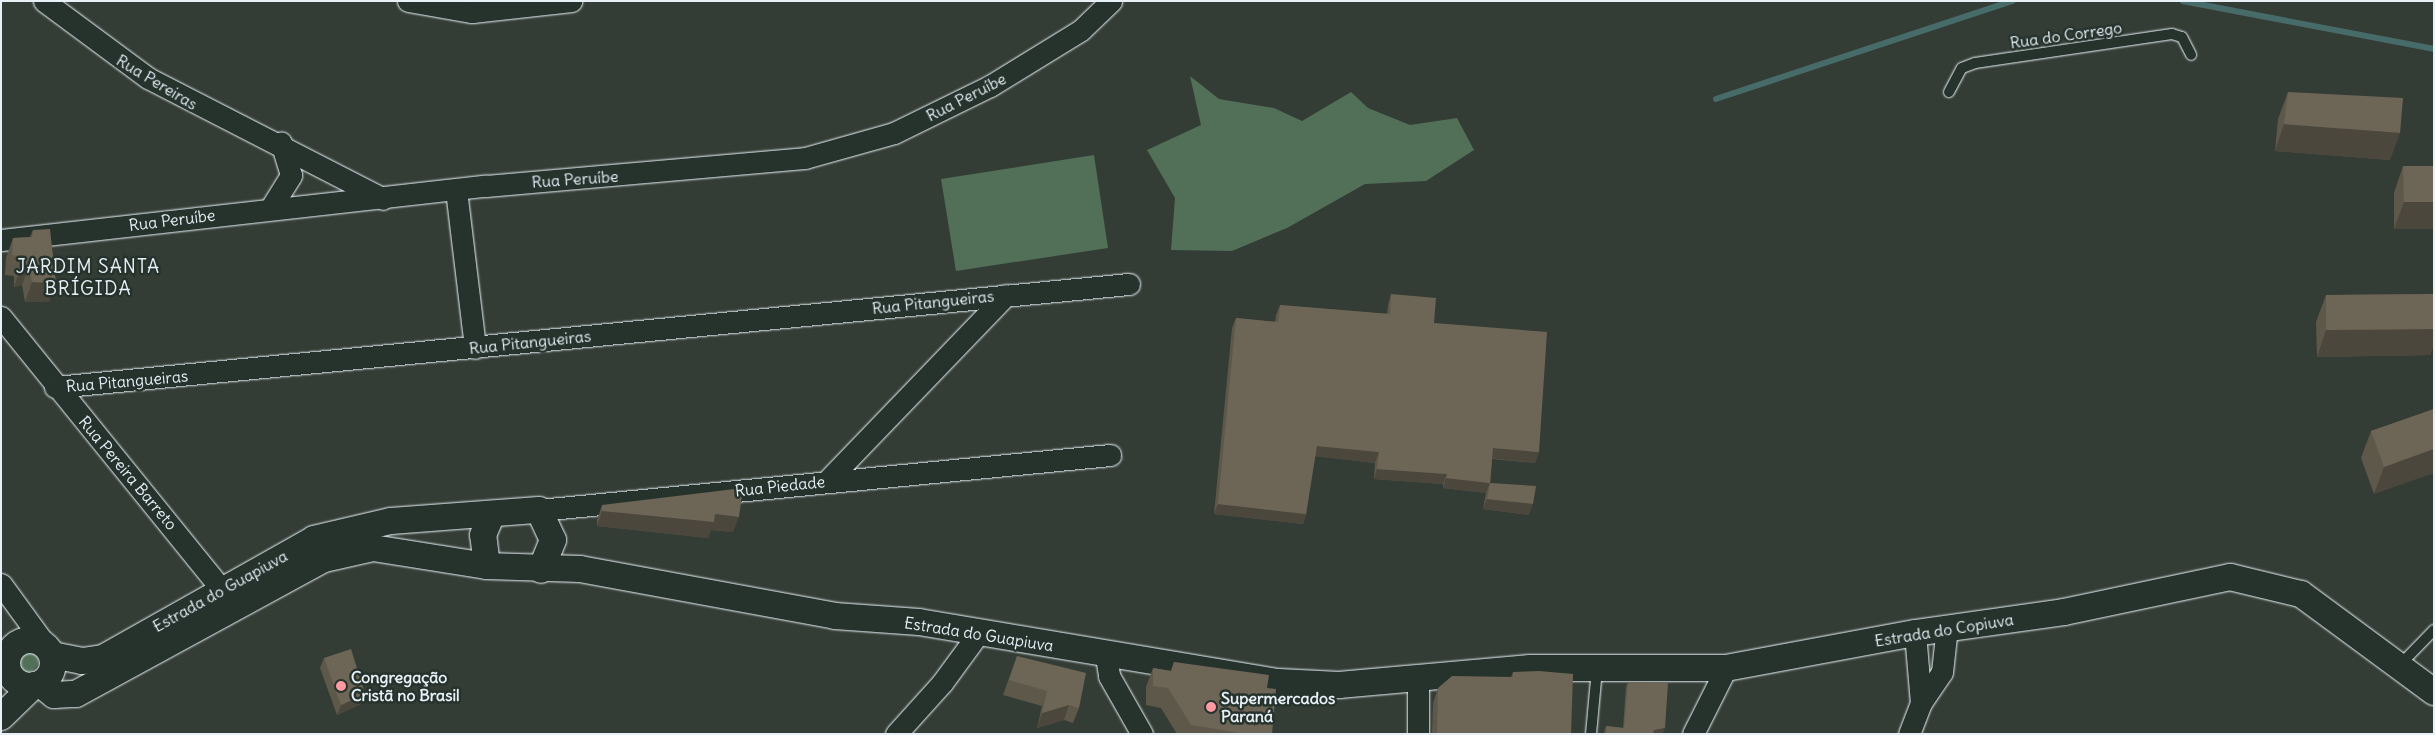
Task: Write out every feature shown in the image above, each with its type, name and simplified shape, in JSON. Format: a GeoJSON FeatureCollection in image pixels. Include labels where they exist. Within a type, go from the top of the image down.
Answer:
{"type":"FeatureCollection","features":[{"type":"Feature","properties":{"kind":"street","name":"Rua Pereiras"},"geometry":{"type":"LineString","coordinates":[[44,1],[148,78],[199,108],[281,143],[383,199]]}},
{"type":"Feature","properties":{"kind":"street"},"geometry":{"type":"LineString","coordinates":[[408,1],[472,12],[572,1]]}},
{"type":"Feature","properties":{"kind":"street","name":"Rua Peruíbe"},"geometry":{"type":"LineString","coordinates":[[1,240],[456,190],[762,165],[851,147],[894,133],[990,86],[1081,30],[1109,2]]}},
{"type":"Feature","properties":{"kind":"street"},"geometry":{"type":"LineString","coordinates":[[270,209],[291,175],[281,143]]}},
{"type":"Feature","properties":{"kind":"street"},"geometry":{"type":"LineString","coordinates":[[456,190],[475,348]]}},
{"type":"Feature","properties":{"kind":"street","name":"Rua Pitangueiras"},"geometry":{"type":"LineString","coordinates":[[55,387],[1129,284]]}},
{"type":"Feature","properties":{"kind":"street","name":"Rua Pitangueiras"},"geometry":{"type":"LineString","coordinates":[[827,481],[1006,295]]}},
{"type":"Feature","properties":{"kind":"street","name":"Rua Pereira Barreto"},"geometry":{"type":"LineString","coordinates":[[1,317],[225,604]]}},
{"type":"Feature","properties":{"kind":"street","name":"Rua Piedade"},"geometry":{"type":"LineString","coordinates":[[391,521],[539,510],[1110,455]]}},
{"type":"Feature","properties":{"kind":"street"},"geometry":{"type":"LineString","coordinates":[[539,510],[553,540],[580,569]]}},
{"type":"Feature","properties":{"kind":"street"},"geometry":{"type":"LineString","coordinates":[[487,566],[483,535],[492,514]]}},
{"type":"Feature","properties":{"kind":"street","name":"Estrada do Guapiuva"},"geometry":{"type":"LineString","coordinates":[[391,521],[314,539],[225,604],[71,695],[54,695],[37,685],[19,683],[5,667],[24,640],[82,661],[103,658],[225,604],[324,558],[373,548],[487,566],[541,570],[580,569],[835,616],[980,630],[1106,656],[1279,682],[1339,685],[1418,681]]}},
{"type":"Feature","properties":{"kind":"street"},"geometry":{"type":"LineString","coordinates":[[541,570],[553,540]]}},
{"type":"Feature","properties":{"kind":"street","name":"Estrada do Copiuva"},"geometry":{"type":"LineString","coordinates":[[1418,681],[1530,668],[1726,668],[1916,632],[2064,612],[2230,576],[2301,594],[2434,692]]}},
{"type":"Feature","properties":{"kind":"street"},"geometry":{"type":"LineString","coordinates":[[1,584],[49,650],[53,668],[1,717]]}},
{"type":"Feature","properties":{"kind":"street"},"geometry":{"type":"LineString","coordinates":[[1909,734],[1921,703],[1942,672],[1947,627]]}},
{"type":"Feature","properties":{"kind":"street"},"geometry":{"type":"LineString","coordinates":[[896,734],[942,683],[980,630]]}},
{"type":"Feature","properties":{"kind":"street"},"geometry":{"type":"LineString","coordinates":[[1916,632],[1921,703]]}},
{"type":"Feature","properties":{"kind":"street"},"geometry":{"type":"LineString","coordinates":[[1106,656],[1109,676],[1142,734]]}},
{"type":"Feature","properties":{"kind":"street"},"geometry":{"type":"LineString","coordinates":[[1693,734],[1726,668]]}},
{"type":"Feature","properties":{"kind":"street"},"geometry":{"type":"LineString","coordinates":[[1418,681],[1418,734]]}},
{"type":"Feature","properties":{"kind":"lane","name":"Rua do Corrego"},"geometry":{"type":"LineString","coordinates":[[1949,92],[1962,68],[1975,63],[2172,34],[2182,37],[2191,55]]}},
{"type":"Feature","properties":{"kind":"lane"},"geometry":{"type":"LineString","coordinates":[[2398,667],[2434,630]]}},
{"type":"Feature","properties":{"kind":"lane"},"geometry":{"type":"LineString","coordinates":[[1591,734],[1597,669]]}},
{"type":"Feature","properties":{"kind":"green space"},"geometry":{"type":"Polygon","coordinates":[[[1190,76],[1219,99],[1274,108],[1302,121],[1351,92],[1368,108],[1410,125],[1457,118],[1474,150],[1426,181],[1365,184],[1287,228],[1232,251],[1171,250],[1175,198],[1147,150],[1201,125],[1190,76]]]}},
{"type":"Feature","properties":{"kind":"green space"},"geometry":{"type":"Polygon","coordinates":[[[1094,155],[1108,248],[956,271],[941,179],[1094,155]]]}},
{"type":"Feature","properties":{"kind":"green space"},"geometry":{"type":"Polygon","coordinates":[[[27,650],[37,657],[38,661],[31,671],[27,672],[17,665],[16,661],[23,651],[27,650]]]}},
{"type":"Feature","properties":{"kind":"building"},"geometry":{"type":"Polygon","coordinates":[[[2288,92],[2403,98],[2400,133],[2284,124],[2288,92]]]}},
{"type":"Feature","properties":{"kind":"building"},"geometry":{"type":"Polygon","coordinates":[[[2403,166],[2434,166],[2434,202],[2404,202],[2403,166]]]}},
{"type":"Feature","properties":{"kind":"building"},"geometry":{"type":"Polygon","coordinates":[[[50,229],[56,283],[32,282],[29,266],[21,267],[21,257],[12,255],[13,238],[32,237],[33,230],[50,229]]]}},
{"type":"Feature","properties":{"kind":"building"},"geometry":{"type":"Polygon","coordinates":[[[1391,294],[1436,298],[1434,323],[1547,332],[1539,452],[1493,448],[1490,483],[1446,478],[1447,474],[1377,469],[1379,452],[1317,446],[1306,514],[1218,504],[1236,318],[1278,322],[1280,305],[1390,314],[1391,294]]]}},
{"type":"Feature","properties":{"kind":"building"},"geometry":{"type":"Polygon","coordinates":[[[2434,294],[2434,329],[2326,330],[2326,295],[2434,294]]]}},
{"type":"Feature","properties":{"kind":"building"},"geometry":{"type":"Polygon","coordinates":[[[2434,409],[2434,449],[2384,467],[2371,431],[2434,409]]]}},
{"type":"Feature","properties":{"kind":"building"},"geometry":{"type":"Polygon","coordinates":[[[1490,483],[1536,486],[1533,504],[1487,499],[1490,483]]]}},
{"type":"Feature","properties":{"kind":"building"},"geometry":{"type":"Polygon","coordinates":[[[743,488],[739,517],[715,514],[714,522],[602,511],[602,505],[743,488]]]}},
{"type":"Feature","properties":{"kind":"building","name":"Congregação Cristã no Brasil"},"geometry":{"type":"Polygon","coordinates":[[[351,649],[365,694],[341,705],[324,658],[351,649]]]}},
{"type":"Feature","properties":{"kind":"building"},"geometry":{"type":"Polygon","coordinates":[[[1017,656],[1086,673],[1079,708],[1069,705],[1042,713],[1047,691],[1009,680],[1017,656]]]}},
{"type":"Feature","properties":{"kind":"building"},"geometry":{"type":"Polygon","coordinates":[[[1174,662],[1269,675],[1267,688],[1276,689],[1272,734],[1246,734],[1191,725],[1168,688],[1153,686],[1153,668],[1171,671],[1174,662]]]}},
{"type":"Feature","properties":{"kind":"building"},"geometry":{"type":"Polygon","coordinates":[[[1539,671],[1573,674],[1571,734],[1437,734],[1438,688],[1452,676],[1513,677],[1513,672],[1539,671]]]}},
{"type":"Feature","properties":{"kind":"building"},"geometry":{"type":"Polygon","coordinates":[[[1628,682],[1668,683],[1665,728],[1654,730],[1653,734],[1607,734],[1606,726],[1624,728],[1628,682]]]}},
{"type":"Feature","properties":{"kind":"waterway"},"geometry":{"type":"LineString","coordinates":[[1716,99],[2012,1]]}},
{"type":"Feature","properties":{"kind":"waterway"},"geometry":{"type":"LineString","coordinates":[[2183,1],[2434,49]]}},
{"type":"Feature","properties":{"kind":"place","name":"Congregação Cristã no Brasil"},"geometry":{"type":"Point","coordinates":[341,686]}},
{"type":"Feature","properties":{"kind":"place","name":"Supermercados Paraná"},"geometry":{"type":"Point","coordinates":[1211,707]}},
{"type":"Feature","properties":{"kind":"district","name":"JARDIM SANTA BRÍGIDA"},"geometry":{"type":"Point","coordinates":[88,278]}}]}
